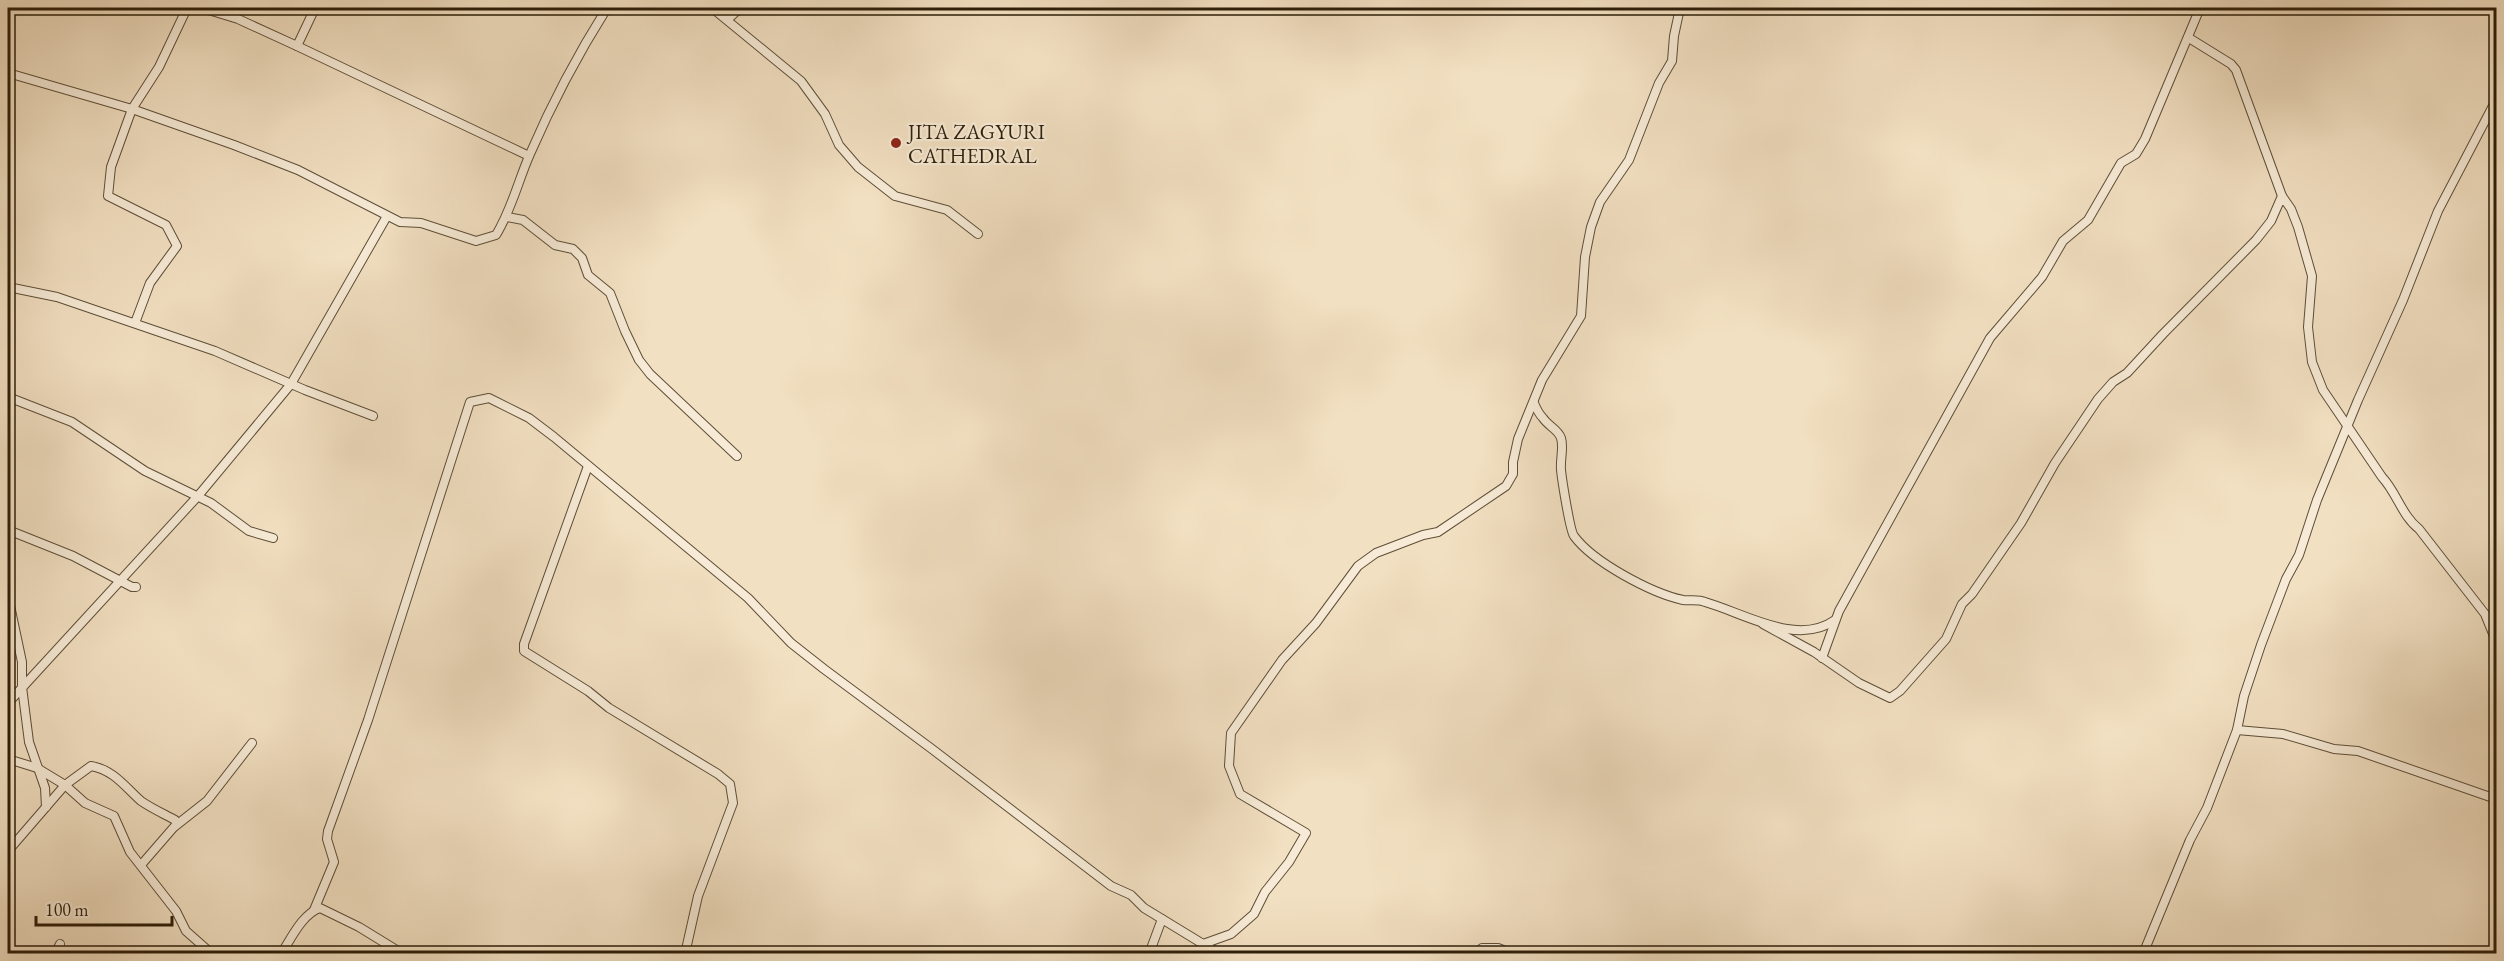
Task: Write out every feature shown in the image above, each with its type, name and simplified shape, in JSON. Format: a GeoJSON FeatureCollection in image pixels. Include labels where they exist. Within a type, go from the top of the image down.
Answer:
{"type":"FeatureCollection","features":[{"type":"Feature","properties":{"kind":"street"},"geometry":{"type":"LineString","coordinates":[[135,323],[150,283],[177,246],[166,225],[108,196],[111,167],[132,109],[159,67],[188,8]]}},
{"type":"Feature","properties":{"kind":"street"},"geometry":{"type":"LineString","coordinates":[[202,8],[238,19],[529,156]]}},
{"type":"Feature","properties":{"kind":"street"},"geometry":{"type":"LineString","coordinates":[[297,46],[315,8]]}},
{"type":"Feature","properties":{"kind":"street"},"geometry":{"type":"LineString","coordinates":[[8,73],[132,109],[234,145],[298,170],[400,222],[421,224],[476,241],[496,235],[507,217],[529,156],[554,103],[607,8]]}},
{"type":"Feature","properties":{"kind":"street"},"geometry":{"type":"LineString","coordinates":[[712,8],[801,81],[825,114],[839,145],[858,167],[895,196],[947,210],[978,234]]}},
{"type":"Feature","properties":{"kind":"street"},"geometry":{"type":"LineString","coordinates":[[728,19],[740,8]]}},
{"type":"Feature","properties":{"kind":"street"},"geometry":{"type":"LineString","coordinates":[[1203,944],[1231,934],[1254,914],[1265,892],[1289,862],[1306,833],[1240,794],[1229,766],[1231,733],[1282,660],[1316,623],[1358,566],[1376,554],[1438,532],[1506,486],[1513,474],[1518,439],[1542,380],[1581,316],[1585,257],[1591,227],[1600,202],[1629,160],[1659,83],[1672,62],[1674,36],[1680,8]]}},
{"type":"Feature","properties":{"kind":"street"},"geometry":{"type":"LineString","coordinates":[[1822,658],[1835,620],[1990,338],[2042,276],[2063,241],[2092,215],[2121,163],[2136,154],[2145,139],[2200,8]]}},
{"type":"Feature","properties":{"kind":"street"},"geometry":{"type":"LineString","coordinates":[[2188,38],[2231,64],[2236,70],[2282,196],[2298,227],[2312,276],[2308,327],[2312,362],[2323,390],[2391,487],[2410,522],[2419,529],[2485,614],[2496,641]]}},
{"type":"Feature","properties":{"kind":"street"},"geometry":{"type":"LineString","coordinates":[[2143,954],[2190,840],[2207,808],[2237,730],[2244,696],[2261,645],[2286,579],[2299,555],[2317,500],[2438,211],[2496,100]]}},
{"type":"Feature","properties":{"kind":"street"},"geometry":{"type":"LineString","coordinates":[[1533,403],[1543,419],[1557,431],[1561,438],[1561,468],[1572,534],[1581,545],[1613,570],[1653,589],[1683,600],[1703,601],[1763,624],[1814,652],[1878,694],[1890,698],[1900,691],[1946,639],[1962,604],[1972,594],[2021,523],[2055,462],[2098,399],[2113,382],[2127,373],[2256,240],[2271,221],[2282,196]]}},
{"type":"Feature","properties":{"kind":"street"},"geometry":{"type":"LineString","coordinates":[[8,703],[198,496],[291,384],[387,216]]}},
{"type":"Feature","properties":{"kind":"street"},"geometry":{"type":"LineString","coordinates":[[507,217],[523,220],[555,245],[573,249],[582,258],[588,275],[610,293],[625,331],[645,367],[737,456]]}},
{"type":"Feature","properties":{"kind":"street"},"geometry":{"type":"LineString","coordinates":[[8,287],[57,297],[215,351],[374,416]]}},
{"type":"Feature","properties":{"kind":"street"},"geometry":{"type":"LineString","coordinates":[[8,398],[72,422],[145,471],[211,503],[249,531],[273,538]]}},
{"type":"Feature","properties":{"kind":"street"},"geometry":{"type":"LineString","coordinates":[[281,954],[304,920],[314,910],[334,862],[327,839],[328,831],[368,720],[470,402],[489,398],[529,418],[748,598],[791,643],[824,669],[1111,886],[1131,895],[1144,908],[1220,954]]}},
{"type":"Feature","properties":{"kind":"street"},"geometry":{"type":"LineString","coordinates":[[588,466],[524,644],[524,651],[588,691],[609,708],[718,774],[730,784],[733,803],[698,896],[685,954]]}},
{"type":"Feature","properties":{"kind":"street"},"geometry":{"type":"LineString","coordinates":[[8,530],[73,556],[136,587]]}},
{"type":"Feature","properties":{"kind":"street"},"geometry":{"type":"LineString","coordinates":[[8,596],[22,662],[22,687],[28,742],[45,788],[46,807]]}},
{"type":"Feature","properties":{"kind":"street"},"geometry":{"type":"LineString","coordinates":[[1763,624],[1809,631],[1826,626],[1835,620]]}},
{"type":"Feature","properties":{"kind":"street"},"geometry":{"type":"LineString","coordinates":[[2237,730],[2283,734],[2334,749],[2358,752],[2496,799]]}},
{"type":"Feature","properties":{"kind":"street"},"geometry":{"type":"LineString","coordinates":[[141,865],[174,826],[207,801],[252,743]]}},
{"type":"Feature","properties":{"kind":"street"},"geometry":{"type":"LineString","coordinates":[[8,759],[36,768],[65,785],[85,804],[114,816],[130,852],[176,911],[186,931],[212,954]]}},
{"type":"Feature","properties":{"kind":"street"},"geometry":{"type":"LineString","coordinates":[[8,851],[65,785],[91,766],[100,768],[121,780],[142,801],[175,820]]}},
{"type":"Feature","properties":{"kind":"street"},"geometry":{"type":"LineString","coordinates":[[314,910],[320,908],[339,916],[403,954]]}},
{"type":"Feature","properties":{"kind":"street"},"geometry":{"type":"LineString","coordinates":[[1149,954],[1162,919]]}},
{"type":"Feature","properties":{"kind":"street"},"geometry":{"type":"LineString","coordinates":[[55,954],[60,944]]}},
{"type":"Feature","properties":{"kind":"street"},"geometry":{"type":"LineString","coordinates":[[1477,954],[1482,948],[1498,948],[1513,954]]}},
{"type":"Feature","properties":{"kind":"place","name":"JITA ZAGYURI CATHEDRAL"},"geometry":{"type":"Point","coordinates":[896,143]}}]}
